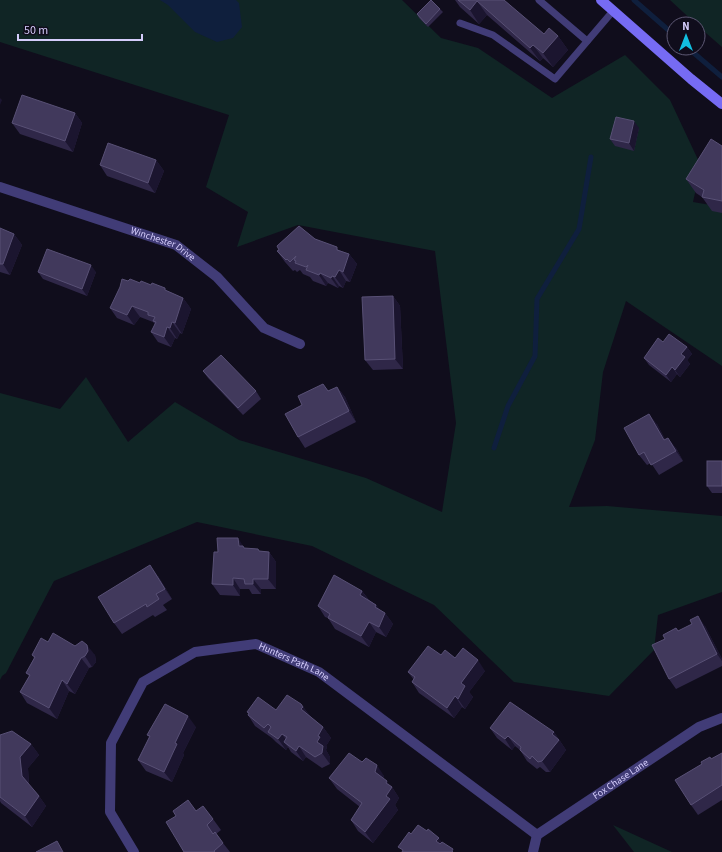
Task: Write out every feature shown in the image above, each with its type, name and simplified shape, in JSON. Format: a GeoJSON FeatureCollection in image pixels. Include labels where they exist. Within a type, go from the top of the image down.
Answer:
{"type":"FeatureCollection","features":[{"type":"Feature","properties":{"kind":"street"},"geometry":{"type":"LineString","coordinates":[[601,0],[691,80],[722,104]]}},
{"type":"Feature","properties":{"kind":"street","name":"Winchester Drive"},"geometry":{"type":"LineString","coordinates":[[0,187],[176,245],[216,277],[264,328],[300,344]]}},
{"type":"Feature","properties":{"kind":"street","name":"Hunters Path Lane"},"geometry":{"type":"LineString","coordinates":[[134,852],[110,812],[111,743],[144,682],[196,652],[256,644],[319,672],[537,835]]}},
{"type":"Feature","properties":{"kind":"street","name":"Fox Chase Lane"},"geometry":{"type":"LineString","coordinates":[[537,835],[699,727],[722,718]]}},
{"type":"Feature","properties":{"kind":"street"},"geometry":{"type":"LineString","coordinates":[[533,852],[537,835]]}},
{"type":"Feature","properties":{"kind":"lane"},"geometry":{"type":"LineString","coordinates":[[539,0],[587,41]]}},
{"type":"Feature","properties":{"kind":"lane"},"geometry":{"type":"LineString","coordinates":[[460,23],[493,35],[555,79],[613,11]]}},
{"type":"Feature","properties":{"kind":"green space"},"geometry":{"type":"Polygon","coordinates":[[[0,0],[402,0],[441,38],[478,48],[552,98],[625,55],[670,100],[701,166],[693,202],[722,207],[722,366],[626,301],[603,372],[595,440],[569,507],[607,506],[722,516],[722,592],[658,615],[654,650],[609,696],[514,682],[434,605],[312,546],[197,522],[54,581],[6,673],[0,680],[0,393],[60,409],[86,377],[128,442],[175,402],[239,440],[366,478],[442,512],[456,423],[435,251],[298,225],[237,247],[248,212],[206,187],[229,115],[0,42],[0,0]]]}},
{"type":"Feature","properties":{"kind":"green space"},"geometry":{"type":"Polygon","coordinates":[[[670,0],[722,0],[722,47],[706,33],[706,16],[687,16],[670,0]]]}},
{"type":"Feature","properties":{"kind":"green space"},"geometry":{"type":"Polygon","coordinates":[[[613,825],[672,852],[634,852],[613,825]]]}},
{"type":"Feature","properties":{"kind":"water"},"geometry":{"type":"Polygon","coordinates":[[[160,0],[236,0],[239,3],[242,27],[233,38],[217,42],[195,32],[168,5],[160,0]]]}},
{"type":"Feature","properties":{"kind":"building"},"geometry":{"type":"Polygon","coordinates":[[[431,0],[440,9],[426,24],[417,14],[431,0]]]}},
{"type":"Feature","properties":{"kind":"building"},"geometry":{"type":"Polygon","coordinates":[[[458,0],[504,0],[544,34],[549,28],[558,36],[543,53],[533,45],[530,48],[477,1],[470,10],[458,0]]]}},
{"type":"Feature","properties":{"kind":"building"},"geometry":{"type":"Polygon","coordinates":[[[22,95],[75,113],[65,141],[12,123],[22,95]]]}},
{"type":"Feature","properties":{"kind":"building"},"geometry":{"type":"Polygon","coordinates":[[[616,117],[634,121],[629,143],[610,139],[616,117]]]}},
{"type":"Feature","properties":{"kind":"building"},"geometry":{"type":"Polygon","coordinates":[[[711,139],[722,146],[722,201],[702,197],[704,190],[686,179],[711,139]]]}},
{"type":"Feature","properties":{"kind":"building"},"geometry":{"type":"Polygon","coordinates":[[[108,143],[156,160],[148,183],[100,165],[108,143]]]}},
{"type":"Feature","properties":{"kind":"building"},"geometry":{"type":"Polygon","coordinates":[[[299,226],[315,239],[337,247],[337,250],[349,254],[343,272],[339,270],[335,277],[332,276],[331,278],[320,273],[319,275],[306,270],[308,265],[306,267],[295,263],[296,261],[294,260],[296,256],[290,262],[277,251],[279,250],[277,246],[299,226]]]}},
{"type":"Feature","properties":{"kind":"building"},"geometry":{"type":"Polygon","coordinates":[[[0,228],[14,234],[3,264],[0,264],[0,228]]]}},
{"type":"Feature","properties":{"kind":"building"},"geometry":{"type":"Polygon","coordinates":[[[47,249],[91,265],[82,289],[38,272],[47,249]]]}},
{"type":"Feature","properties":{"kind":"building"},"geometry":{"type":"Polygon","coordinates":[[[122,279],[128,281],[130,279],[140,283],[141,281],[151,285],[152,283],[183,298],[175,323],[172,322],[170,328],[167,327],[164,337],[151,332],[156,322],[153,321],[155,317],[148,315],[148,312],[132,306],[127,315],[110,308],[120,287],[122,279]]]}},
{"type":"Feature","properties":{"kind":"building"},"geometry":{"type":"Polygon","coordinates":[[[393,296],[395,359],[365,360],[362,297],[393,296]]]}},
{"type":"Feature","properties":{"kind":"building"},"geometry":{"type":"Polygon","coordinates":[[[669,334],[687,347],[681,354],[685,357],[675,370],[672,367],[666,375],[644,358],[658,338],[663,342],[669,334]]]}},
{"type":"Feature","properties":{"kind":"building"},"geometry":{"type":"Polygon","coordinates":[[[221,355],[256,391],[238,408],[203,371],[221,355]]]}},
{"type":"Feature","properties":{"kind":"building"},"geometry":{"type":"Polygon","coordinates":[[[323,384],[328,391],[337,387],[349,411],[298,437],[285,414],[302,405],[298,396],[323,384]]]}},
{"type":"Feature","properties":{"kind":"building"},"geometry":{"type":"Polygon","coordinates":[[[649,414],[664,440],[668,438],[676,451],[651,465],[644,452],[639,455],[624,428],[649,414]]]}},
{"type":"Feature","properties":{"kind":"building"},"geometry":{"type":"Polygon","coordinates":[[[707,461],[722,461],[722,486],[707,486],[707,461]]]}},
{"type":"Feature","properties":{"kind":"building"},"geometry":{"type":"Polygon","coordinates":[[[217,538],[238,538],[239,546],[269,552],[268,579],[253,579],[253,584],[245,584],[244,579],[233,578],[233,585],[212,584],[214,552],[218,552],[217,538]]]}},
{"type":"Feature","properties":{"kind":"building"},"geometry":{"type":"Polygon","coordinates":[[[150,565],[165,589],[156,594],[159,599],[147,607],[146,604],[114,623],[98,597],[150,565]]]}},
{"type":"Feature","properties":{"kind":"building"},"geometry":{"type":"Polygon","coordinates":[[[334,575],[362,591],[360,595],[376,605],[375,607],[385,613],[379,627],[369,622],[361,636],[328,618],[330,614],[318,606],[334,575]]]}},
{"type":"Feature","properties":{"kind":"building"},"geometry":{"type":"Polygon","coordinates":[[[698,616],[717,654],[669,679],[652,645],[665,639],[663,635],[676,628],[678,631],[692,624],[690,620],[698,616]]]}},
{"type":"Feature","properties":{"kind":"building"},"geometry":{"type":"Polygon","coordinates":[[[53,633],[75,646],[82,641],[87,645],[88,651],[85,656],[81,658],[67,684],[62,680],[49,708],[20,692],[30,675],[26,673],[35,657],[32,655],[41,638],[48,642],[53,633]]]}},
{"type":"Feature","properties":{"kind":"building"},"geometry":{"type":"Polygon","coordinates":[[[428,646],[441,655],[445,650],[455,658],[463,648],[478,660],[461,683],[465,686],[458,699],[455,696],[447,708],[412,682],[415,677],[408,672],[428,646]]]}},
{"type":"Feature","properties":{"kind":"building"},"geometry":{"type":"Polygon","coordinates":[[[287,695],[301,704],[303,707],[301,709],[323,727],[318,736],[320,737],[317,742],[323,746],[322,753],[315,757],[299,746],[296,751],[284,742],[287,737],[282,734],[278,739],[268,732],[271,727],[268,724],[264,728],[248,715],[249,713],[247,712],[258,697],[276,710],[287,695]]]}},
{"type":"Feature","properties":{"kind":"building"},"geometry":{"type":"Polygon","coordinates":[[[510,702],[554,732],[552,734],[559,740],[542,761],[538,762],[532,756],[530,759],[520,750],[521,747],[508,736],[505,739],[490,728],[510,702]]]}},
{"type":"Feature","properties":{"kind":"building"},"geometry":{"type":"Polygon","coordinates":[[[165,704],[188,716],[175,743],[177,744],[164,772],[138,760],[150,736],[147,735],[165,704]]]}},
{"type":"Feature","properties":{"kind":"building"},"geometry":{"type":"Polygon","coordinates":[[[12,731],[31,744],[20,757],[22,776],[39,796],[25,816],[0,797],[0,735],[12,731]]]}},
{"type":"Feature","properties":{"kind":"building"},"geometry":{"type":"Polygon","coordinates":[[[349,753],[362,762],[366,758],[377,765],[375,772],[392,787],[386,796],[390,799],[365,832],[351,820],[362,803],[329,778],[349,753]]]}},
{"type":"Feature","properties":{"kind":"building"},"geometry":{"type":"Polygon","coordinates":[[[722,753],[722,785],[691,805],[675,780],[702,764],[701,762],[722,753]]]}},
{"type":"Feature","properties":{"kind":"building"},"geometry":{"type":"Polygon","coordinates":[[[188,800],[196,811],[203,806],[213,819],[207,825],[213,834],[215,832],[223,843],[214,851],[215,852],[184,852],[166,822],[176,816],[173,811],[188,800]]]}},
{"type":"Feature","properties":{"kind":"building"},"geometry":{"type":"Polygon","coordinates":[[[418,825],[427,831],[428,829],[439,838],[436,841],[440,844],[442,842],[453,849],[453,852],[402,852],[403,850],[398,847],[409,832],[411,834],[418,825]]]}},
{"type":"Feature","properties":{"kind":"building"},"geometry":{"type":"Polygon","coordinates":[[[57,841],[63,852],[36,852],[57,841]]]}},
{"type":"Feature","properties":{"kind":"waterway"},"geometry":{"type":"LineString","coordinates":[[634,0],[666,28]]}},
{"type":"Feature","properties":{"kind":"waterway"},"geometry":{"type":"LineString","coordinates":[[697,56],[722,77]]}},
{"type":"Feature","properties":{"kind":"waterway"},"geometry":{"type":"LineString","coordinates":[[494,448],[508,406],[535,356],[537,299],[579,229],[591,157]]}}]}
